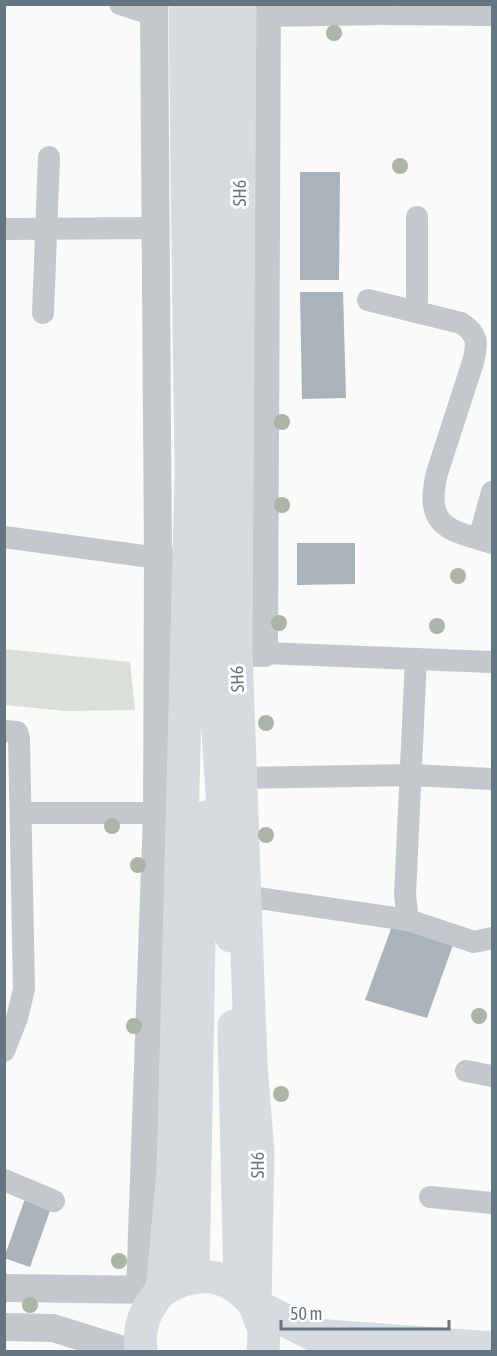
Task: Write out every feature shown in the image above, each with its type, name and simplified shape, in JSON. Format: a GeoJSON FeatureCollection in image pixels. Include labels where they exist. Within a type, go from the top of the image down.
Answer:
{"type":"FeatureCollection","features":[{"type":"Feature","properties":{"kind":"main road"},"geometry":{"type":"LineString","coordinates":[[141,1352],[139,1338],[142,1320],[150,1304],[173,1172],[170,813],[173,560],[191,479],[185,4]]}},
{"type":"Feature","properties":{"kind":"main road"},"geometry":{"type":"LineString","coordinates":[[210,4],[238,658],[233,962],[247,1297]]}},
{"type":"Feature","properties":{"kind":"main road","name":"SH6"},"geometry":{"type":"LineString","coordinates":[[258,8],[238,658],[244,896],[258,1152],[247,1297],[264,1330],[263,1352]]}},
{"type":"Feature","properties":{"kind":"main road"},"geometry":{"type":"LineString","coordinates":[[193,1276],[199,940],[238,658]]}},
{"type":"Feature","properties":{"kind":"main road"},"geometry":{"type":"LineString","coordinates":[[151,1290],[193,1276],[210,1276],[226,1281],[247,1297],[314,1335],[492,1348]]}},
{"type":"Feature","properties":{"kind":"street"},"geometry":{"type":"LineString","coordinates":[[4,537],[173,560],[155,228],[154,10],[120,4]]}},
{"type":"Feature","properties":{"kind":"street"},"geometry":{"type":"LineString","coordinates":[[258,8],[384,9],[492,15]]}},
{"type":"Feature","properties":{"kind":"street"},"geometry":{"type":"LineString","coordinates":[[43,313],[49,157]]}},
{"type":"Feature","properties":{"kind":"street"},"geometry":{"type":"LineString","coordinates":[[417,216],[417,311]]}},
{"type":"Feature","properties":{"kind":"street"},"geometry":{"type":"LineString","coordinates":[[4,229],[155,228]]}},
{"type":"Feature","properties":{"kind":"street"},"geometry":{"type":"LineString","coordinates":[[368,300],[461,323],[470,329],[484,348],[473,362],[433,491],[436,515],[445,526],[458,533],[486,541],[492,492]]}},
{"type":"Feature","properties":{"kind":"street"},"geometry":{"type":"LineString","coordinates":[[238,658],[416,659],[492,662]]}},
{"type":"Feature","properties":{"kind":"street"},"geometry":{"type":"LineString","coordinates":[[408,920],[405,895],[416,659]]}},
{"type":"Feature","properties":{"kind":"street"},"geometry":{"type":"LineString","coordinates":[[4,731],[17,732],[20,738],[24,989],[17,1018],[4,1051]]}},
{"type":"Feature","properties":{"kind":"street"},"geometry":{"type":"LineString","coordinates":[[240,778],[411,775],[492,779]]}},
{"type":"Feature","properties":{"kind":"street"},"geometry":{"type":"LineString","coordinates":[[4,1288],[151,1290],[170,813],[21,813]]}},
{"type":"Feature","properties":{"kind":"street"},"geometry":{"type":"LineString","coordinates":[[244,896],[408,920],[474,942],[492,938]]}},
{"type":"Feature","properties":{"kind":"street"},"geometry":{"type":"LineString","coordinates":[[466,1071],[492,1076]]}},
{"type":"Feature","properties":{"kind":"street"},"geometry":{"type":"LineString","coordinates":[[4,1180],[54,1201]]}},
{"type":"Feature","properties":{"kind":"street"},"geometry":{"type":"LineString","coordinates":[[430,1197],[492,1203]]}},
{"type":"Feature","properties":{"kind":"street"},"geometry":{"type":"LineString","coordinates":[[4,1327],[53,1328],[70,1343],[130,1352]]}},
{"type":"Feature","properties":{"kind":"shaded area"},"geometry":{"type":"Polygon","coordinates":[[[5,649],[130,662],[135,710],[66,711],[5,705],[5,649]]]}},
{"type":"Feature","properties":{"kind":"building"},"geometry":{"type":"Polygon","coordinates":[[[300,172],[340,172],[339,280],[300,280],[300,172]]]}},
{"type":"Feature","properties":{"kind":"building"},"geometry":{"type":"Polygon","coordinates":[[[300,292],[343,292],[346,398],[302,399],[300,292]]]}},
{"type":"Feature","properties":{"kind":"building"},"geometry":{"type":"Polygon","coordinates":[[[297,543],[355,543],[355,584],[297,585],[297,543]]]}},
{"type":"Feature","properties":{"kind":"building"},"geometry":{"type":"Polygon","coordinates":[[[392,926],[454,942],[427,1018],[365,1000],[392,926]]]}},
{"type":"Feature","properties":{"kind":"building"},"geometry":{"type":"Polygon","coordinates":[[[26,1196],[52,1205],[30,1267],[4,1258],[26,1196]]]}}]}
